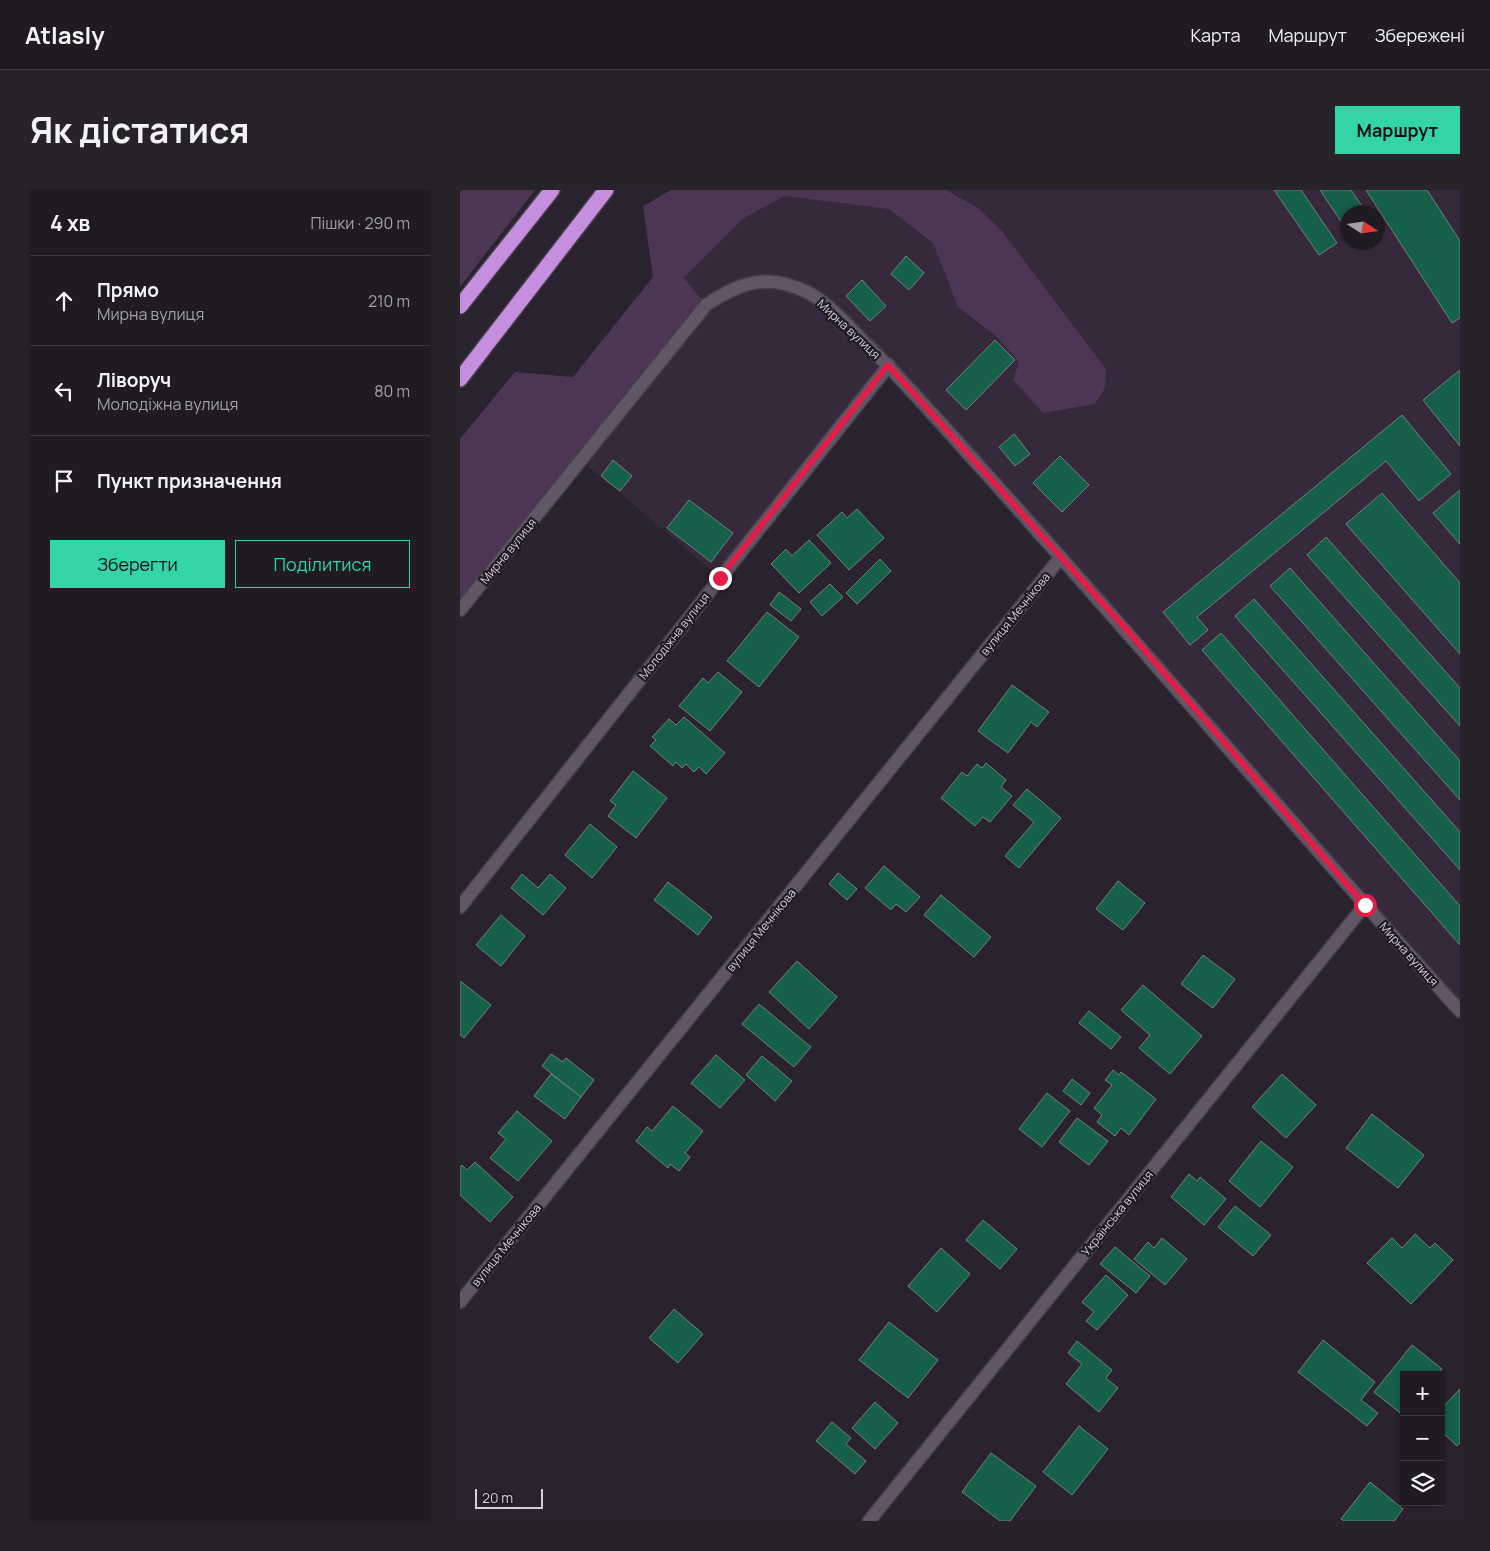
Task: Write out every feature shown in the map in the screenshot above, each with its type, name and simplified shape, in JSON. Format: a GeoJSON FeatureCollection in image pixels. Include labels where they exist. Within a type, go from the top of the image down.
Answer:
{"type":"FeatureCollection","features":[{"type":"Feature","properties":{"kind":"highway"},"geometry":{"type":"LineString","coordinates":[[460,306],[552,190]]}},
{"type":"Feature","properties":{"kind":"highway"},"geometry":{"type":"LineString","coordinates":[[460,379],[606,190]]}},
{"type":"Feature","properties":{"kind":"street","name":"Мирна вулиця"},"geometry":{"type":"LineString","coordinates":[[460,610],[706,305],[728,290],[747,283],[762,282],[794,287],[809,293],[826,304],[888,365],[1061,557],[1460,1011]]}},
{"type":"Feature","properties":{"kind":"street","name":"Молодіжна вулиця"},"geometry":{"type":"LineString","coordinates":[[460,907],[888,365]]}},
{"type":"Feature","properties":{"kind":"street","name":"вулиця Мечнікова"},"geometry":{"type":"LineString","coordinates":[[460,1302],[1061,557]]}},
{"type":"Feature","properties":{"kind":"street","name":"Українська вулиця"},"geometry":{"type":"LineString","coordinates":[[869,1521],[1365,905]]}},
{"type":"Feature","properties":{"kind":"shaded area"},"geometry":{"type":"Polygon","coordinates":[[[462,190],[535,190],[460,287],[460,192],[462,190]]]}},
{"type":"Feature","properties":{"kind":"shaded area"},"geometry":{"type":"Polygon","coordinates":[[[671,190],[946,190],[978,208],[1001,230],[1106,369],[1105,388],[1095,404],[1043,413],[1013,380],[1019,362],[995,335],[958,307],[933,243],[889,209],[785,196],[744,218],[684,278],[706,305],[460,610],[460,439],[515,372],[573,377],[653,277],[643,206],[671,190]]]}},
{"type":"Feature","properties":{"kind":"shaded area"},"geometry":{"type":"Polygon","coordinates":[[[779,190],[1460,190],[1460,1011],[889,365],[720,578],[581,460],[684,279],[744,218],[785,196],[779,190]]]}},
{"type":"Feature","properties":{"kind":"building"},"geometry":{"type":"Polygon","coordinates":[[[1274,190],[1301,190],[1337,243],[1319,255],[1274,190]]]}},
{"type":"Feature","properties":{"kind":"building"},"geometry":{"type":"Polygon","coordinates":[[[1320,190],[1351,190],[1361,205],[1340,205],[1340,220],[1320,190]]]}},
{"type":"Feature","properties":{"kind":"building"},"geometry":{"type":"Polygon","coordinates":[[[1366,190],[1427,190],[1460,241],[1460,318],[1452,323],[1385,219],[1385,205],[1376,205],[1366,190]]]}},
{"type":"Feature","properties":{"kind":"building"},"geometry":{"type":"Polygon","coordinates":[[[906,256],[924,273],[909,290],[891,274],[906,256]]]}},
{"type":"Feature","properties":{"kind":"building"},"geometry":{"type":"Polygon","coordinates":[[[862,280],[886,306],[870,321],[846,296],[862,280]]]}},
{"type":"Feature","properties":{"kind":"building"},"geometry":{"type":"Polygon","coordinates":[[[995,340],[1015,360],[966,410],[946,390],[995,340]]]}},
{"type":"Feature","properties":{"kind":"building"},"geometry":{"type":"Polygon","coordinates":[[[1460,370],[1460,446],[1423,400],[1460,370]]]}},
{"type":"Feature","properties":{"kind":"building"},"geometry":{"type":"Polygon","coordinates":[[[1402,415],[1451,474],[1419,501],[1386,461],[1197,617],[1208,630],[1190,645],[1163,612],[1402,415]]]}},
{"type":"Feature","properties":{"kind":"building"},"geometry":{"type":"Polygon","coordinates":[[[1014,434],[1030,454],[1015,466],[999,447],[1014,434]]]}},
{"type":"Feature","properties":{"kind":"building"},"geometry":{"type":"Polygon","coordinates":[[[1060,456],[1089,485],[1062,512],[1033,483],[1060,456]]]}},
{"type":"Feature","properties":{"kind":"building"},"geometry":{"type":"Polygon","coordinates":[[[613,460],[632,476],[620,491],[601,476],[613,460]]]}},
{"type":"Feature","properties":{"kind":"building"},"geometry":{"type":"Polygon","coordinates":[[[1460,490],[1460,544],[1433,513],[1460,490]]]}},
{"type":"Feature","properties":{"kind":"building"},"geometry":{"type":"Polygon","coordinates":[[[1382,493],[1460,583],[1460,654],[1346,524],[1382,493]]]}},
{"type":"Feature","properties":{"kind":"building"},"geometry":{"type":"Polygon","coordinates":[[[689,500],[733,533],[711,562],[667,528],[689,500]]]}},
{"type":"Feature","properties":{"kind":"building"},"geometry":{"type":"Polygon","coordinates":[[[857,509],[884,538],[849,570],[817,535],[842,512],[847,518],[857,509]]]}},
{"type":"Feature","properties":{"kind":"building"},"geometry":{"type":"Polygon","coordinates":[[[1326,537],[1460,688],[1460,726],[1307,555],[1326,537]]]}},
{"type":"Feature","properties":{"kind":"building"},"geometry":{"type":"Polygon","coordinates":[[[809,540],[831,563],[799,593],[771,564],[786,549],[792,556],[809,540]]]}},
{"type":"Feature","properties":{"kind":"building"},"geometry":{"type":"Polygon","coordinates":[[[880,559],[891,571],[857,604],[846,593],[880,559]]]}},
{"type":"Feature","properties":{"kind":"building"},"geometry":{"type":"Polygon","coordinates":[[[1290,568],[1460,761],[1460,800],[1270,586],[1290,568]]]}},
{"type":"Feature","properties":{"kind":"building"},"geometry":{"type":"Polygon","coordinates":[[[830,584],[843,597],[822,616],[810,602],[830,584]]]}},
{"type":"Feature","properties":{"kind":"building"},"geometry":{"type":"Polygon","coordinates":[[[779,592],[801,609],[791,621],[770,605],[779,592]]]}},
{"type":"Feature","properties":{"kind":"building"},"geometry":{"type":"Polygon","coordinates":[[[1254,599],[1460,832],[1460,870],[1235,616],[1254,599]]]}},
{"type":"Feature","properties":{"kind":"building"},"geometry":{"type":"Polygon","coordinates":[[[767,612],[799,637],[759,687],[727,661],[767,612]]]}},
{"type":"Feature","properties":{"kind":"building"},"geometry":{"type":"Polygon","coordinates":[[[1221,633],[1460,906],[1460,945],[1202,650],[1221,633]]]}},
{"type":"Feature","properties":{"kind":"building"},"geometry":{"type":"Polygon","coordinates":[[[718,672],[742,692],[710,731],[679,706],[703,678],[708,683],[718,672]]]}},
{"type":"Feature","properties":{"kind":"building"},"geometry":{"type":"Polygon","coordinates":[[[1012,685],[1049,712],[1037,727],[1031,722],[1008,753],[978,731],[1012,685]]]}},
{"type":"Feature","properties":{"kind":"building"},"geometry":{"type":"Polygon","coordinates":[[[684,717],[725,753],[706,774],[699,767],[694,772],[686,764],[682,768],[676,762],[673,766],[650,746],[656,740],[652,737],[669,719],[676,725],[684,717]]]}},
{"type":"Feature","properties":{"kind":"building"},"geometry":{"type":"Polygon","coordinates":[[[986,763],[1006,780],[1001,787],[1012,796],[990,822],[983,817],[975,826],[941,798],[962,772],[967,776],[977,764],[982,768],[986,763]]]}},
{"type":"Feature","properties":{"kind":"building"},"geometry":{"type":"Polygon","coordinates":[[[633,771],[667,798],[636,838],[608,816],[616,805],[610,801],[633,771]]]}},
{"type":"Feature","properties":{"kind":"building"},"geometry":{"type":"Polygon","coordinates":[[[1027,789],[1061,818],[1019,868],[1005,856],[1034,822],[1013,805],[1027,789]]]}},
{"type":"Feature","properties":{"kind":"building"},"geometry":{"type":"Polygon","coordinates":[[[590,824],[617,847],[592,878],[565,855],[590,824]]]}},
{"type":"Feature","properties":{"kind":"building"},"geometry":{"type":"Polygon","coordinates":[[[884,866],[920,897],[906,912],[896,904],[891,910],[865,888],[884,866]]]}},
{"type":"Feature","properties":{"kind":"building"},"geometry":{"type":"Polygon","coordinates":[[[838,873],[857,889],[847,900],[829,884],[838,873]]]}},
{"type":"Feature","properties":{"kind":"building"},"geometry":{"type":"Polygon","coordinates":[[[522,874],[538,888],[550,874],[566,888],[543,915],[511,888],[522,874]]]}},
{"type":"Feature","properties":{"kind":"building"},"geometry":{"type":"Polygon","coordinates":[[[1118,881],[1145,903],[1123,930],[1096,909],[1118,881]]]}},
{"type":"Feature","properties":{"kind":"building"},"geometry":{"type":"Polygon","coordinates":[[[668,882],[712,917],[698,935],[654,900],[668,882]]]}},
{"type":"Feature","properties":{"kind":"building"},"geometry":{"type":"Polygon","coordinates":[[[941,895],[991,937],[974,957],[924,915],[941,895]]]}},
{"type":"Feature","properties":{"kind":"building"},"geometry":{"type":"Polygon","coordinates":[[[501,915],[525,936],[501,966],[476,945],[501,915]]]}},
{"type":"Feature","properties":{"kind":"building"},"geometry":{"type":"Polygon","coordinates":[[[1203,955],[1235,979],[1213,1008],[1181,984],[1203,955]]]}},
{"type":"Feature","properties":{"kind":"building"},"geometry":{"type":"Polygon","coordinates":[[[797,961],[837,997],[809,1029],[769,992],[797,961]]]}},
{"type":"Feature","properties":{"kind":"building"},"geometry":{"type":"Polygon","coordinates":[[[460,981],[491,1005],[464,1038],[460,1035],[460,981]]]}},
{"type":"Feature","properties":{"kind":"building"},"geometry":{"type":"Polygon","coordinates":[[[1143,985],[1202,1036],[1170,1074],[1139,1048],[1150,1035],[1121,1010],[1143,985]]]}},
{"type":"Feature","properties":{"kind":"building"},"geometry":{"type":"Polygon","coordinates":[[[759,1004],[811,1047],[794,1067],[742,1024],[759,1004]]]}},
{"type":"Feature","properties":{"kind":"building"},"geometry":{"type":"Polygon","coordinates":[[[1089,1011],[1121,1037],[1111,1049],[1079,1023],[1089,1011]]]}},
{"type":"Feature","properties":{"kind":"building"},"geometry":{"type":"Polygon","coordinates":[[[551,1054],[563,1062],[566,1058],[594,1080],[581,1097],[542,1066],[551,1054]]]}},
{"type":"Feature","properties":{"kind":"building"},"geometry":{"type":"Polygon","coordinates":[[[716,1055],[745,1080],[720,1108],[691,1083],[716,1055]]]}},
{"type":"Feature","properties":{"kind":"building"},"geometry":{"type":"Polygon","coordinates":[[[762,1056],[792,1081],[775,1101],[746,1075],[762,1056]]]}},
{"type":"Feature","properties":{"kind":"building"},"geometry":{"type":"Polygon","coordinates":[[[1113,1070],[1119,1075],[1121,1072],[1156,1099],[1129,1135],[1121,1128],[1115,1136],[1097,1122],[1102,1115],[1094,1108],[1112,1085],[1105,1080],[1113,1070]]]}},
{"type":"Feature","properties":{"kind":"building"},"geometry":{"type":"Polygon","coordinates":[[[551,1074],[581,1097],[565,1119],[534,1096],[551,1074]]]}},
{"type":"Feature","properties":{"kind":"building"},"geometry":{"type":"Polygon","coordinates":[[[1282,1074],[1316,1105],[1286,1138],[1252,1107],[1282,1074]]]}},
{"type":"Feature","properties":{"kind":"building"},"geometry":{"type":"Polygon","coordinates":[[[1072,1079],[1090,1093],[1081,1105],[1063,1091],[1072,1079]]]}},
{"type":"Feature","properties":{"kind":"building"},"geometry":{"type":"Polygon","coordinates":[[[1047,1093],[1070,1111],[1042,1147],[1019,1129],[1047,1093]]]}},
{"type":"Feature","properties":{"kind":"building"},"geometry":{"type":"Polygon","coordinates":[[[673,1106],[703,1131],[685,1153],[690,1157],[679,1171],[670,1164],[668,1168],[636,1141],[647,1127],[652,1131],[673,1106]]]}},
{"type":"Feature","properties":{"kind":"building"},"geometry":{"type":"Polygon","coordinates":[[[517,1111],[552,1141],[518,1181],[490,1158],[506,1139],[498,1133],[517,1111]]]}},
{"type":"Feature","properties":{"kind":"building"},"geometry":{"type":"Polygon","coordinates":[[[1372,1114],[1424,1155],[1398,1188],[1346,1148],[1372,1114]]]}},
{"type":"Feature","properties":{"kind":"building"},"geometry":{"type":"Polygon","coordinates":[[[1077,1118],[1108,1141],[1089,1165],[1059,1142],[1077,1118]]]}},
{"type":"Feature","properties":{"kind":"building"},"geometry":{"type":"Polygon","coordinates":[[[1261,1141],[1293,1167],[1260,1207],[1229,1181],[1261,1141]]]}},
{"type":"Feature","properties":{"kind":"building"},"geometry":{"type":"Polygon","coordinates":[[[475,1162],[513,1197],[490,1222],[460,1195],[460,1167],[462,1165],[467,1170],[475,1162]]]}},
{"type":"Feature","properties":{"kind":"building"},"geometry":{"type":"Polygon","coordinates":[[[1189,1174],[1197,1181],[1200,1177],[1226,1199],[1204,1225],[1171,1197],[1189,1174]]]}},
{"type":"Feature","properties":{"kind":"building"},"geometry":{"type":"Polygon","coordinates":[[[1235,1206],[1271,1235],[1253,1256],[1218,1227],[1235,1206]]]}},
{"type":"Feature","properties":{"kind":"building"},"geometry":{"type":"Polygon","coordinates":[[[983,1220],[1017,1249],[1000,1269],[966,1240],[983,1220]]]}},
{"type":"Feature","properties":{"kind":"building"},"geometry":{"type":"Polygon","coordinates":[[[1415,1234],[1430,1248],[1435,1243],[1453,1260],[1411,1304],[1367,1263],[1392,1238],[1402,1248],[1415,1234]]]}},
{"type":"Feature","properties":{"kind":"building"},"geometry":{"type":"Polygon","coordinates":[[[1162,1238],[1187,1259],[1165,1285],[1134,1259],[1148,1242],[1154,1248],[1162,1238]]]}},
{"type":"Feature","properties":{"kind":"building"},"geometry":{"type":"Polygon","coordinates":[[[1115,1247],[1150,1276],[1136,1293],[1100,1264],[1115,1247]]]}},
{"type":"Feature","properties":{"kind":"building"},"geometry":{"type":"Polygon","coordinates":[[[941,1248],[970,1274],[937,1312],[908,1286],[941,1248]]]}},
{"type":"Feature","properties":{"kind":"building"},"geometry":{"type":"Polygon","coordinates":[[[1106,1275],[1128,1295],[1097,1330],[1086,1321],[1094,1312],[1082,1302],[1106,1275]]]}},
{"type":"Feature","properties":{"kind":"building"},"geometry":{"type":"Polygon","coordinates":[[[674,1309],[703,1334],[678,1363],[649,1338],[674,1309]]]}},
{"type":"Feature","properties":{"kind":"building"},"geometry":{"type":"Polygon","coordinates":[[[889,1322],[938,1360],[908,1398],[859,1360],[889,1322]]]}},
{"type":"Feature","properties":{"kind":"building"},"geometry":{"type":"Polygon","coordinates":[[[1323,1340],[1375,1382],[1361,1400],[1378,1413],[1367,1426],[1298,1372],[1323,1340]]]}},
{"type":"Feature","properties":{"kind":"building"},"geometry":{"type":"Polygon","coordinates":[[[1077,1341],[1112,1370],[1106,1378],[1118,1388],[1099,1412],[1066,1384],[1082,1364],[1068,1353],[1077,1341]]]}},
{"type":"Feature","properties":{"kind":"building"},"geometry":{"type":"Polygon","coordinates":[[[1412,1345],[1442,1369],[1440,1371],[1400,1371],[1400,1413],[1374,1392],[1412,1345]]]}},
{"type":"Feature","properties":{"kind":"building"},"geometry":{"type":"Polygon","coordinates":[[[1460,1389],[1460,1443],[1457,1446],[1445,1435],[1445,1405],[1460,1389]]]}},
{"type":"Feature","properties":{"kind":"building"},"geometry":{"type":"Polygon","coordinates":[[[875,1402],[898,1423],[875,1449],[852,1428],[875,1402]]]}},
{"type":"Feature","properties":{"kind":"building"},"geometry":{"type":"Polygon","coordinates":[[[832,1422],[851,1438],[846,1444],[866,1461],[855,1474],[816,1441],[832,1422]]]}},
{"type":"Feature","properties":{"kind":"building"},"geometry":{"type":"Polygon","coordinates":[[[1079,1426],[1108,1449],[1072,1495],[1043,1472],[1079,1426]]]}},
{"type":"Feature","properties":{"kind":"building"},"geometry":{"type":"Polygon","coordinates":[[[991,1453],[1036,1486],[1010,1521],[1000,1521],[962,1492],[991,1453]]]}},
{"type":"Feature","properties":{"kind":"building"},"geometry":{"type":"Polygon","coordinates":[[[1370,1482],[1403,1509],[1394,1521],[1344,1521],[1341,1519],[1370,1482]]]}},
{"type":"Feature","properties":{"kind":"route"},"geometry":{"type":"LineString","coordinates":[[720,578],[888,365],[1134,638],[1365,905]]}}]}
